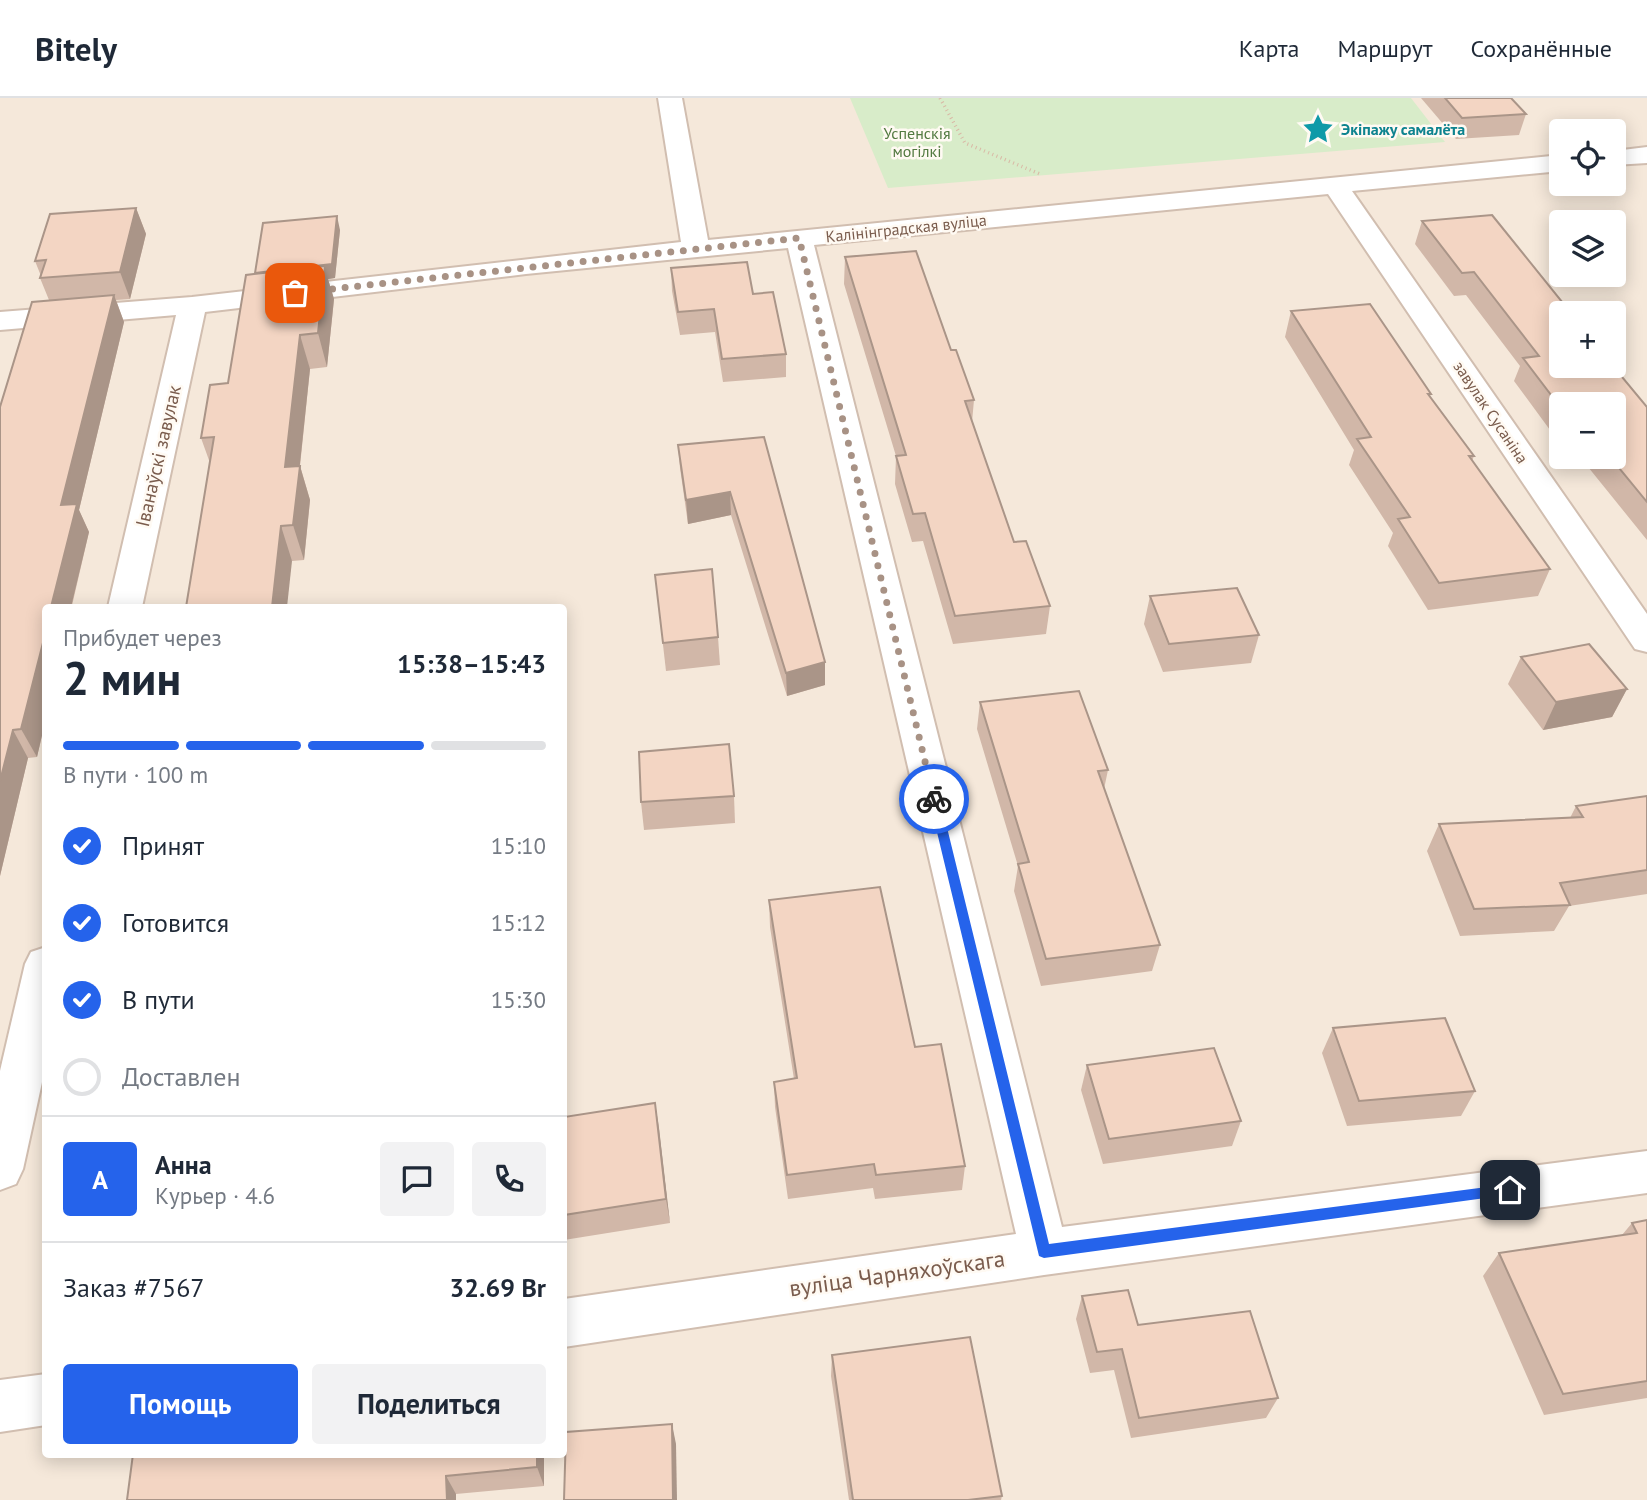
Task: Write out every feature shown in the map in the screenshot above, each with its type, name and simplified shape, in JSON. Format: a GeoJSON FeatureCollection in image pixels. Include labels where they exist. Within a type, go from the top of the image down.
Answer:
{"type":"FeatureCollection","features":[{"type":"Feature","properties":{"kind":"street"},"geometry":{"type":"LineString","coordinates":[[670,98],[696,249]]}},
{"type":"Feature","properties":{"kind":"street"},"geometry":{"type":"LineString","coordinates":[[1626,157],[1647,155]]}},
{"type":"Feature","properties":{"kind":"street","name":"Калінінградская вуліца"},"geometry":{"type":"LineString","coordinates":[[0,321],[191,305],[799,238],[1549,164]]}},
{"type":"Feature","properties":{"kind":"street","name":"завулак Сусаніна"},"geometry":{"type":"LineString","coordinates":[[1335,185],[1647,640]]}},
{"type":"Feature","properties":{"kind":"street"},"geometry":{"type":"LineString","coordinates":[[799,238],[1044,1252]]}},
{"type":"Feature","properties":{"kind":"street","name":"Іванаўскі завулак"},"geometry":{"type":"LineString","coordinates":[[126,604],[191,305]]}},
{"type":"Feature","properties":{"kind":"street"},"geometry":{"type":"LineString","coordinates":[[0,1169],[42,982]]}},
{"type":"Feature","properties":{"kind":"street","name":"вуліца Чарняхоўскага"},"geometry":{"type":"LineString","coordinates":[[567,1322],[1044,1252],[1647,1172]]}},
{"type":"Feature","properties":{"kind":"street"},"geometry":{"type":"LineString","coordinates":[[0,1406],[42,1400]]}},
{"type":"Feature","properties":{"kind":"path"},"geometry":{"type":"LineString","coordinates":[[940,98],[965,143],[1041,174]]}},
{"type":"Feature","properties":{"kind":"shaded area"},"geometry":{"type":"Polygon","coordinates":[[[0,98],[1647,98],[1647,1500],[0,1500],[0,98]]]}},
{"type":"Feature","properties":{"kind":"green space","name":"Успенскія могілкі"},"geometry":{"type":"Polygon","coordinates":[[[850,98],[1411,98],[1445,142],[888,188],[850,98]]]}},
{"type":"Feature","properties":{"kind":"building"},"geometry":{"type":"Polygon","coordinates":[[[1445,98],[1511,98],[1526,114],[1462,118],[1445,98]]]}},
{"type":"Feature","properties":{"kind":"building"},"geometry":{"type":"Polygon","coordinates":[[[136,208],[120,272],[40,278],[46,260],[35,261],[50,214],[136,208]]]}},
{"type":"Feature","properties":{"kind":"building"},"geometry":{"type":"Polygon","coordinates":[[[1492,215],[1561,301],[1549,301],[1549,378],[1623,378],[1647,407],[1647,502],[1620,469],[1626,469],[1626,392],[1549,392],[1523,358],[1539,356],[1474,272],[1462,273],[1422,221],[1492,215]]]}},
{"type":"Feature","properties":{"kind":"building"},"geometry":{"type":"Polygon","coordinates":[[[337,216],[332,264],[255,273],[263,223],[337,216]]]}},
{"type":"Feature","properties":{"kind":"building"},"geometry":{"type":"Polygon","coordinates":[[[916,251],[951,350],[956,350],[974,400],[965,401],[1014,542],[1026,541],[1050,606],[955,616],[925,513],[913,514],[896,456],[906,455],[845,257],[916,251]]]}},
{"type":"Feature","properties":{"kind":"building"},"geometry":{"type":"Polygon","coordinates":[[[747,262],[753,294],[773,292],[786,354],[722,359],[714,309],[678,312],[671,268],[747,262]]]}},
{"type":"Feature","properties":{"kind":"building"},"geometry":{"type":"Polygon","coordinates":[[[325,266],[318,333],[300,335],[285,467],[300,466],[293,525],[281,526],[272,604],[186,604],[214,437],[201,438],[210,385],[228,383],[246,275],[325,266]]]}},
{"type":"Feature","properties":{"kind":"building"},"geometry":{"type":"Polygon","coordinates":[[[114,295],[61,505],[77,504],[52,604],[42,604],[42,647],[21,729],[13,730],[0,781],[0,407],[32,302],[114,295]]]}},
{"type":"Feature","properties":{"kind":"building"},"geometry":{"type":"Polygon","coordinates":[[[1370,304],[1431,394],[1428,394],[1474,456],[1469,456],[1550,569],[1439,583],[1398,519],[1410,517],[1357,439],[1371,437],[1291,311],[1370,304]]]}},
{"type":"Feature","properties":{"kind":"building"},"geometry":{"type":"Polygon","coordinates":[[[764,437],[825,662],[786,673],[730,492],[686,500],[678,445],[764,437]]]}},
{"type":"Feature","properties":{"kind":"building"},"geometry":{"type":"Polygon","coordinates":[[[712,569],[718,637],[663,643],[655,575],[712,569]]]}},
{"type":"Feature","properties":{"kind":"building"},"geometry":{"type":"Polygon","coordinates":[[[1237,588],[1259,635],[1169,644],[1150,596],[1237,588]]]}},
{"type":"Feature","properties":{"kind":"building"},"geometry":{"type":"Polygon","coordinates":[[[1589,644],[1627,689],[1556,702],[1521,657],[1589,644]]]}},
{"type":"Feature","properties":{"kind":"building"},"geometry":{"type":"Polygon","coordinates":[[[1079,691],[1108,770],[1098,771],[1160,945],[1046,959],[1018,864],[1029,862],[980,702],[1079,691]]]}},
{"type":"Feature","properties":{"kind":"building"},"geometry":{"type":"Polygon","coordinates":[[[729,744],[734,796],[641,802],[639,752],[729,744]]]}},
{"type":"Feature","properties":{"kind":"building"},"geometry":{"type":"Polygon","coordinates":[[[1647,796],[1647,870],[1560,883],[1570,905],[1474,909],[1439,824],[1583,817],[1576,806],[1647,796]]]}},
{"type":"Feature","properties":{"kind":"building"},"geometry":{"type":"Polygon","coordinates":[[[880,887],[915,1047],[941,1044],[965,1166],[876,1175],[874,1164],[787,1175],[774,1082],[797,1078],[769,900],[880,887]]]}},
{"type":"Feature","properties":{"kind":"building"},"geometry":{"type":"Polygon","coordinates":[[[1445,1018],[1475,1091],[1359,1101],[1333,1028],[1445,1018]]]}},
{"type":"Feature","properties":{"kind":"building"},"geometry":{"type":"Polygon","coordinates":[[[1214,1048],[1241,1121],[1109,1139],[1087,1065],[1214,1048]]]}},
{"type":"Feature","properties":{"kind":"building"},"geometry":{"type":"Polygon","coordinates":[[[655,1103],[666,1199],[567,1215],[567,1117],[655,1103]]]}},
{"type":"Feature","properties":{"kind":"building"},"geometry":{"type":"Polygon","coordinates":[[[1647,1220],[1647,1381],[1563,1394],[1499,1253],[1637,1233],[1632,1223],[1647,1220]]]}},
{"type":"Feature","properties":{"kind":"building"},"geometry":{"type":"Polygon","coordinates":[[[1128,1290],[1138,1325],[1250,1311],[1278,1398],[1139,1418],[1122,1349],[1097,1352],[1082,1296],[1128,1290]]]}},
{"type":"Feature","properties":{"kind":"building"},"geometry":{"type":"Polygon","coordinates":[[[970,1337],[1002,1496],[968,1500],[853,1500],[832,1355],[970,1337]]]}},
{"type":"Feature","properties":{"kind":"building"},"geometry":{"type":"Polygon","coordinates":[[[672,1424],[673,1500],[564,1500],[567,1432],[672,1424]]]}},
{"type":"Feature","properties":{"kind":"building"},"geometry":{"type":"Polygon","coordinates":[[[132,1458],[537,1458],[537,1467],[446,1476],[447,1500],[127,1500],[132,1458]]]}},
{"type":"Feature","properties":{"kind":"way so far"},"geometry":{"type":"LineString","coordinates":[[295,293],[799,238],[934,799]]}},
{"type":"Feature","properties":{"kind":"place","name":"Экіпажу самалёта"},"geometry":{"type":"Point","coordinates":[1318,129]}},
{"type":"Feature","properties":{"kind":"route"},"geometry":{"type":"LineString","coordinates":[[934,799],[1044,1252],[1510,1190]]}}]}
